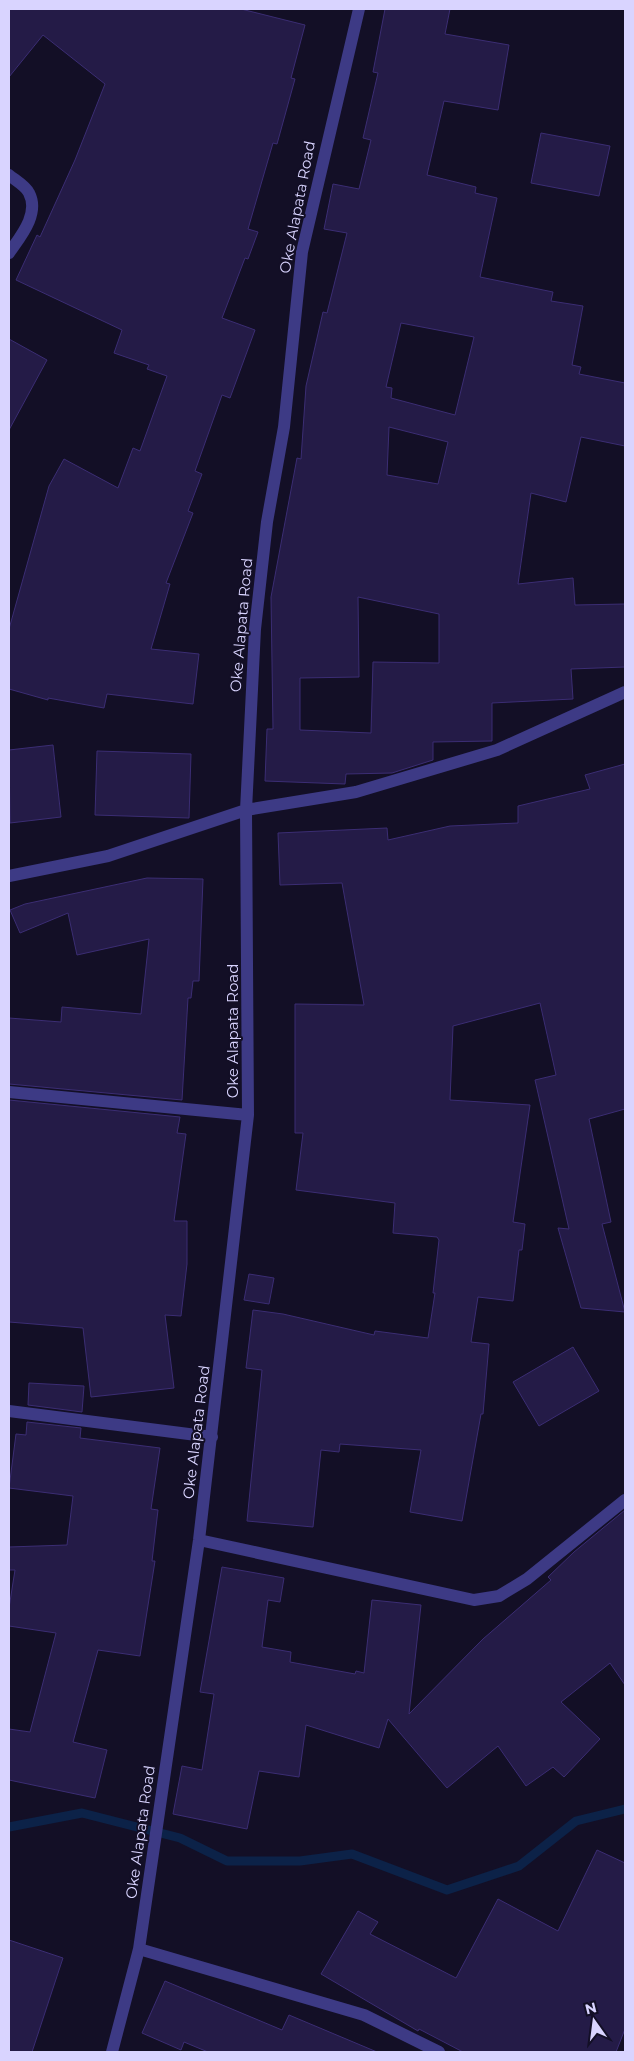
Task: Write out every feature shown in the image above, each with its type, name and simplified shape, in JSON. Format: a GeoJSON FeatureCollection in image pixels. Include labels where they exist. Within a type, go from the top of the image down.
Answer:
{"type":"FeatureCollection","features":[{"type":"Feature","properties":{"kind":"street","name":"Oke Alapata Road"},"geometry":{"type":"LineString","coordinates":[[112,2052],[139,1949],[199,1540],[248,1115],[246,810],[255,630],[267,522],[284,427],[302,252],[359,9]]}},
{"type":"Feature","properties":{"kind":"street"},"geometry":{"type":"LineString","coordinates":[[9,175],[29,192],[33,211],[25,230],[9,253]]}},
{"type":"Feature","properties":{"kind":"street"},"geometry":{"type":"LineString","coordinates":[[9,876],[108,856],[246,810],[356,792],[497,750],[625,692]]}},
{"type":"Feature","properties":{"kind":"street"},"geometry":{"type":"LineString","coordinates":[[9,1092],[248,1115]]}},
{"type":"Feature","properties":{"kind":"street"},"geometry":{"type":"LineString","coordinates":[[9,1411],[212,1437]]}},
{"type":"Feature","properties":{"kind":"street"},"geometry":{"type":"LineString","coordinates":[[199,1540],[474,1600],[499,1596],[527,1579],[625,1500]]}},
{"type":"Feature","properties":{"kind":"street"},"geometry":{"type":"LineString","coordinates":[[139,1949],[364,2015],[439,2052]]}},
{"type":"Feature","properties":{"kind":"building"},"geometry":{"type":"Polygon","coordinates":[[[9,9],[241,9],[305,25],[291,78],[295,79],[277,144],[273,143],[248,229],[258,232],[248,259],[245,258],[222,318],[255,330],[230,398],[222,395],[195,471],[202,474],[188,511],[193,513],[166,583],[170,584],[151,649],[199,654],[193,704],[107,694],[104,708],[48,698],[48,700],[9,689],[9,629],[49,486],[64,459],[118,488],[133,448],[140,451],[167,376],[147,369],[149,365],[114,353],[122,330],[16,280],[37,235],[40,237],[75,160],[105,84],[43,35],[9,77],[9,9]]]}},
{"type":"Feature","properties":{"kind":"building"},"geometry":{"type":"Polygon","coordinates":[[[385,9],[450,9],[445,34],[509,45],[498,110],[444,101],[427,175],[476,187],[475,193],[497,198],[480,277],[553,292],[551,301],[583,306],[572,365],[581,367],[579,374],[625,383],[625,446],[581,437],[566,502],[531,493],[518,584],[573,578],[575,605],[625,604],[625,667],[571,669],[573,699],[492,703],[492,741],[433,742],[433,760],[392,773],[346,774],[345,784],[265,781],[267,729],[273,729],[271,597],[297,458],[301,459],[306,386],[323,312],[327,313],[347,233],[324,229],[333,184],[359,189],[371,140],[363,138],[378,73],[373,72],[385,9]],[[401,323],[386,387],[392,388],[391,398],[455,415],[474,337],[401,323]],[[389,427],[387,475],[438,484],[448,442],[389,427]],[[358,597],[359,677],[300,678],[300,730],[371,733],[373,662],[439,663],[439,614],[358,597]]]}},
{"type":"Feature","properties":{"kind":"building"},"geometry":{"type":"Polygon","coordinates":[[[541,133],[610,146],[599,196],[531,183],[541,133]]]}},
{"type":"Feature","properties":{"kind":"building"},"geometry":{"type":"Polygon","coordinates":[[[9,339],[47,360],[9,430],[9,339]]]}},
{"type":"Feature","properties":{"kind":"building"},"geometry":{"type":"Polygon","coordinates":[[[53,745],[61,817],[10,823],[9,750],[53,745]]]}},
{"type":"Feature","properties":{"kind":"building"},"geometry":{"type":"Polygon","coordinates":[[[97,751],[191,754],[189,818],[95,815],[97,751]]]}},
{"type":"Feature","properties":{"kind":"building"},"geometry":{"type":"Polygon","coordinates":[[[625,764],[625,1109],[589,1119],[611,1222],[602,1224],[625,1312],[581,1308],[558,1228],[569,1229],[535,1080],[556,1075],[540,1003],[453,1026],[450,1100],[530,1105],[513,1222],[525,1224],[522,1250],[519,1250],[513,1301],[478,1297],[471,1342],[489,1344],[483,1414],[481,1414],[462,1521],[410,1512],[421,1450],[340,1444],[339,1452],[321,1450],[313,1527],[247,1521],[262,1370],[246,1368],[253,1310],[283,1314],[374,1335],[375,1331],[428,1338],[435,1293],[433,1293],[439,1240],[437,1237],[393,1233],[395,1203],[296,1190],[303,1133],[295,1133],[295,1004],[364,1005],[342,883],[280,885],[278,833],[387,828],[388,840],[450,826],[518,823],[518,806],[590,789],[585,775],[625,764]]]}},
{"type":"Feature","properties":{"kind":"building"},"geometry":{"type":"Polygon","coordinates":[[[147,878],[203,879],[199,981],[193,981],[191,998],[188,998],[182,1100],[9,1084],[9,1018],[61,1022],[62,1007],[141,1014],[149,939],[77,955],[68,913],[20,933],[10,910],[25,904],[147,878]]]}},
{"type":"Feature","properties":{"kind":"building"},"geometry":{"type":"Polygon","coordinates":[[[9,1100],[180,1117],[177,1133],[186,1134],[174,1221],[187,1221],[187,1264],[181,1316],[165,1315],[174,1388],[91,1397],[83,1328],[9,1322],[9,1100]]]}},
{"type":"Feature","properties":{"kind":"building"},"geometry":{"type":"Polygon","coordinates":[[[249,1274],[274,1278],[269,1304],[244,1300],[249,1274]]]}},
{"type":"Feature","properties":{"kind":"building"},"geometry":{"type":"Polygon","coordinates":[[[573,1347],[599,1391],[539,1426],[513,1382],[573,1347]]]}},
{"type":"Feature","properties":{"kind":"building"},"geometry":{"type":"Polygon","coordinates":[[[29,1383],[84,1386],[82,1412],[28,1405],[29,1383]]]}},
{"type":"Feature","properties":{"kind":"building"},"geometry":{"type":"Polygon","coordinates":[[[27,1422],[81,1428],[80,1438],[160,1448],[151,1509],[158,1510],[152,1561],[155,1561],[140,1656],[98,1650],[73,1742],[107,1750],[95,1798],[9,1780],[9,1729],[30,1732],[56,1633],[9,1626],[9,1608],[15,1570],[9,1570],[9,1547],[67,1545],[73,1496],[9,1488],[16,1434],[26,1435],[27,1422]]]}},
{"type":"Feature","properties":{"kind":"building"},"geometry":{"type":"Polygon","coordinates":[[[625,1510],[625,1685],[610,1663],[561,1702],[600,1739],[564,1777],[553,1767],[526,1786],[498,1746],[447,1788],[388,1719],[379,1748],[306,1725],[299,1777],[259,1771],[247,1829],[173,1814],[182,1766],[202,1770],[214,1694],[200,1692],[222,1567],[284,1578],[280,1602],[268,1600],[262,1647],[291,1652],[290,1662],[355,1674],[356,1671],[364,1673],[372,1600],[421,1605],[409,1714],[483,1639],[551,1580],[548,1577],[574,1552],[625,1510]]]}},
{"type":"Feature","properties":{"kind":"building"},"geometry":{"type":"Polygon","coordinates":[[[597,1850],[625,1863],[625,2029],[616,2052],[463,2052],[419,2029],[418,2031],[321,1974],[358,1911],[378,1922],[370,1934],[456,1978],[498,1899],[558,1931],[597,1850]]]}},
{"type":"Feature","properties":{"kind":"building"},"geometry":{"type":"Polygon","coordinates":[[[9,1940],[63,1958],[32,2052],[9,2052],[9,1940]]]}},
{"type":"Feature","properties":{"kind":"building"},"geometry":{"type":"Polygon","coordinates":[[[165,1981],[282,2030],[289,2015],[377,2052],[208,2052],[184,2042],[181,2050],[142,2033],[165,1981]]]}},
{"type":"Feature","properties":{"kind":"waterway"},"geometry":{"type":"LineString","coordinates":[[9,1827],[82,1813],[180,1838],[227,1861],[300,1861],[352,1854],[447,1890],[519,1866],[576,1821],[625,1809]]}}]}
